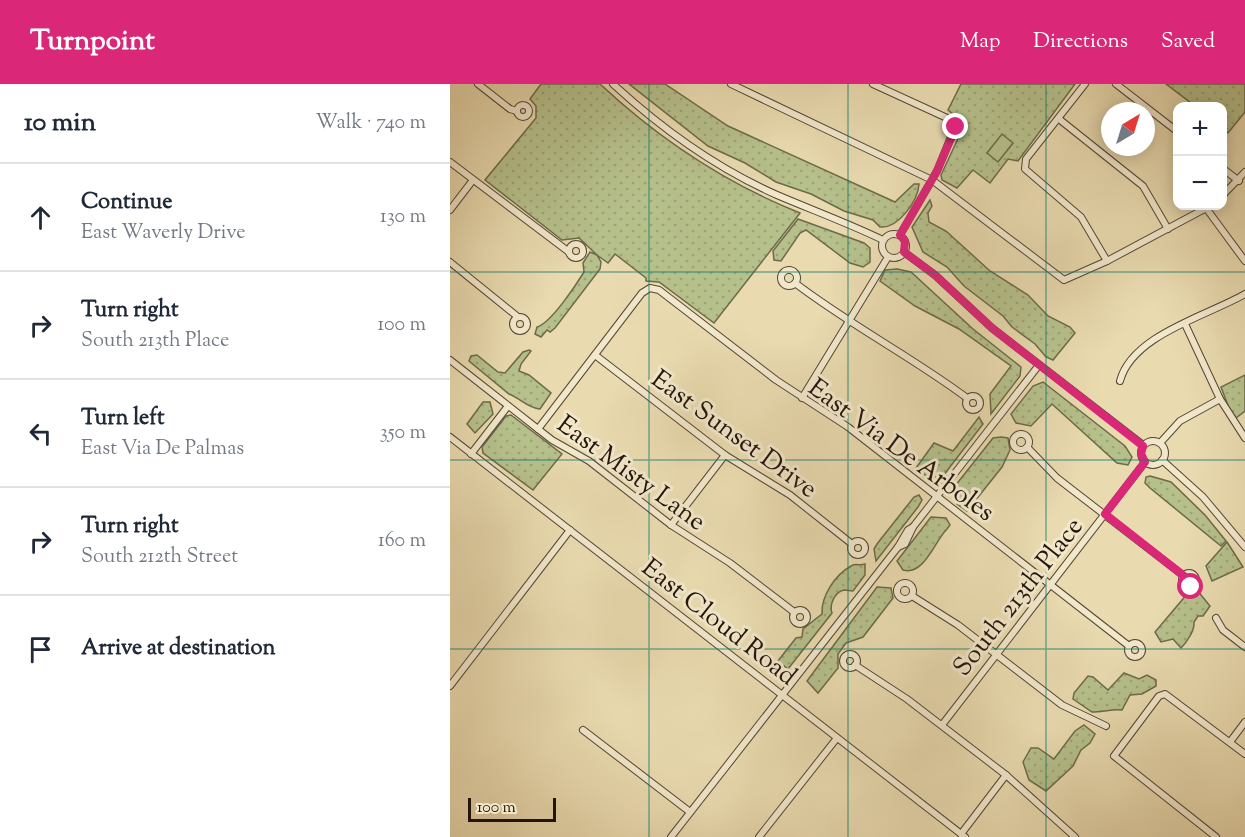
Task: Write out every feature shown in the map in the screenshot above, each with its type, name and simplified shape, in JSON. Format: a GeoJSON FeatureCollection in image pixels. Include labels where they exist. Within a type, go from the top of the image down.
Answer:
{"type":"FeatureCollection","features":[{"type":"Feature","properties":{"kind":"street"},"geometry":{"type":"LineString","coordinates":[[478,84],[510,109],[517,111]]}},
{"type":"Feature","properties":{"kind":"street"},"geometry":{"type":"LineString","coordinates":[[613,84],[670,132],[713,161],[778,195],[883,240]]}},
{"type":"Feature","properties":{"kind":"street"},"geometry":{"type":"LineString","coordinates":[[873,84],[947,118],[956,127],[954,136],[932,180],[900,235]]}},
{"type":"Feature","properties":{"kind":"street"},"geometry":{"type":"LineString","coordinates":[[1085,84],[1026,159],[1025,169],[1081,217],[1107,261]]}},
{"type":"Feature","properties":{"kind":"street"},"geometry":{"type":"LineString","coordinates":[[1116,84],[1173,128]]}},
{"type":"Feature","properties":{"kind":"street"},"geometry":{"type":"LineString","coordinates":[[736,85],[932,180],[1064,280],[1107,261],[1203,210]]}},
{"type":"Feature","properties":{"kind":"street"},"geometry":{"type":"LineString","coordinates":[[1059,119],[1143,186],[1168,229]]}},
{"type":"Feature","properties":{"kind":"street"},"geometry":{"type":"LineString","coordinates":[[450,162],[569,252]]}},
{"type":"Feature","properties":{"kind":"street"},"geometry":{"type":"LineString","coordinates":[[1227,172],[1239,181]]}},
{"type":"Feature","properties":{"kind":"street"},"geometry":{"type":"LineString","coordinates":[[1227,192],[1245,172]]}},
{"type":"Feature","properties":{"kind":"street"},"geometry":{"type":"LineString","coordinates":[[450,210],[473,180]]}},
{"type":"Feature","properties":{"kind":"street"},"geometry":{"type":"LineString","coordinates":[[1210,210],[1245,261]]}},
{"type":"Feature","properties":{"kind":"street"},"geometry":{"type":"LineString","coordinates":[[883,240],[893,234],[900,235],[905,241],[904,252]]}},
{"type":"Feature","properties":{"kind":"street"},"geometry":{"type":"LineString","coordinates":[[883,240],[882,249],[888,256],[895,258],[904,252]]}},
{"type":"Feature","properties":{"kind":"street"},"geometry":{"type":"LineString","coordinates":[[904,252],[1039,365],[1143,446]]}},
{"type":"Feature","properties":{"kind":"street"},"geometry":{"type":"LineString","coordinates":[[802,398],[888,256]]}},
{"type":"Feature","properties":{"kind":"street"},"geometry":{"type":"LineString","coordinates":[[450,262],[518,317]]}},
{"type":"Feature","properties":{"kind":"street"},"geometry":{"type":"LineString","coordinates":[[795,283],[848,322],[933,373],[967,398]]}},
{"type":"Feature","properties":{"kind":"street","name":"East Via De Arboles"},"geometry":{"type":"LineString","coordinates":[[595,354],[642,294],[650,288],[659,290],[802,398],[848,427],[1129,646]]}},
{"type":"Feature","properties":{"kind":"street"},"geometry":{"type":"LineString","coordinates":[[1120,381],[1126,365],[1156,339],[1245,294]]}},
{"type":"Feature","properties":{"kind":"street"},"geometry":{"type":"LineString","coordinates":[[1185,324],[1221,399],[1245,438]]}},
{"type":"Feature","properties":{"kind":"street"},"geometry":{"type":"LineString","coordinates":[[538,429],[595,354]]}},
{"type":"Feature","properties":{"kind":"street","name":"East Sunset Drive"},"geometry":{"type":"LineString","coordinates":[[595,354],[725,455],[790,495],[852,544]]}},
{"type":"Feature","properties":{"kind":"street","name":"East Misty Lane"},"geometry":{"type":"LineString","coordinates":[[450,360],[560,446],[589,461],[671,525],[730,563],[794,612]]}},
{"type":"Feature","properties":{"kind":"street"},"geometry":{"type":"LineString","coordinates":[[670,837],[898,547],[904,544],[937,496],[1039,365]]}},
{"type":"Feature","properties":{"kind":"street"},"geometry":{"type":"LineString","coordinates":[[1160,443],[1180,422],[1221,399]]}},
{"type":"Feature","properties":{"kind":"street"},"geometry":{"type":"LineString","coordinates":[[471,454],[508,406]]}},
{"type":"Feature","properties":{"kind":"street","name":"East Cloud Road"},"geometry":{"type":"LineString","coordinates":[[450,437],[963,836]]}},
{"type":"Feature","properties":{"kind":"street"},"geometry":{"type":"LineString","coordinates":[[1149,441],[1160,443],[1164,449],[1162,460],[1152,465],[1145,462],[1141,454],[1143,446],[1149,441]]}},
{"type":"Feature","properties":{"kind":"street"},"geometry":{"type":"LineString","coordinates":[[1026,447],[1057,478],[1184,576]]}},
{"type":"Feature","properties":{"kind":"street"},"geometry":{"type":"LineString","coordinates":[[671,525],[725,455]]}},
{"type":"Feature","properties":{"kind":"street"},"geometry":{"type":"LineString","coordinates":[[1162,460],[1203,497],[1245,547]]}},
{"type":"Feature","properties":{"kind":"street","name":"South 213th Place"},"geometry":{"type":"LineString","coordinates":[[942,725],[1145,462]]}},
{"type":"Feature","properties":{"kind":"street"},"geometry":{"type":"LineString","coordinates":[[450,686],[570,530]]}},
{"type":"Feature","properties":{"kind":"street"},"geometry":{"type":"LineString","coordinates":[[912,596],[958,626],[1062,705],[1106,726]]}},
{"type":"Feature","properties":{"kind":"street"},"geometry":{"type":"LineString","coordinates":[[1216,618],[1224,630],[1245,647]]}},
{"type":"Feature","properties":{"kind":"street"},"geometry":{"type":"LineString","coordinates":[[855,665],[942,725],[1006,775],[1075,837]]}},
{"type":"Feature","properties":{"kind":"street"},"geometry":{"type":"LineString","coordinates":[[1216,837],[1114,756],[1159,696],[1165,694],[1245,753]]}},
{"type":"Feature","properties":{"kind":"street"},"geometry":{"type":"LineString","coordinates":[[1230,742],[1245,722]]}},
{"type":"Feature","properties":{"kind":"street"},"geometry":{"type":"LineString","coordinates":[[583,730],[690,812]]}},
{"type":"Feature","properties":{"kind":"street"},"geometry":{"type":"LineString","coordinates":[[759,837],[837,738]]}},
{"type":"Feature","properties":{"kind":"street"},"geometry":{"type":"LineString","coordinates":[[963,836],[1006,775]]}},
{"type":"Feature","properties":{"kind":"green space"},"geometry":{"type":"Polygon","coordinates":[[[541,84],[600,84],[646,123],[694,158],[745,188],[800,213],[714,323],[659,282],[646,281],[646,278],[615,254],[608,263],[579,238],[562,240],[485,180],[536,118],[536,106],[530,99],[541,84]]]}},
{"type":"Feature","properties":{"kind":"green space"},"geometry":{"type":"Polygon","coordinates":[[[629,84],[665,84],[728,126],[895,202],[914,184],[919,184],[918,191],[911,206],[900,219],[894,224],[880,227],[873,220],[844,211],[811,194],[776,182],[745,163],[708,146],[629,84]]]}},
{"type":"Feature","properties":{"kind":"green space"},"geometry":{"type":"Polygon","coordinates":[[[961,84],[1075,84],[1018,161],[1008,159],[990,183],[973,170],[957,188],[942,180],[941,175],[962,130],[959,119],[948,110],[961,84]]]}},
{"type":"Feature","properties":{"kind":"green space"},"geometry":{"type":"Polygon","coordinates":[[[1166,84],[1245,84],[1245,112],[1228,133],[1227,102],[1190,102],[1166,84]]]}},
{"type":"Feature","properties":{"kind":"green space"},"geometry":{"type":"Polygon","coordinates":[[[1002,134],[1013,143],[998,162],[987,153],[1002,134]]]}},
{"type":"Feature","properties":{"kind":"green space"},"geometry":{"type":"Polygon","coordinates":[[[930,200],[932,206],[928,213],[929,222],[946,231],[990,271],[1028,295],[1048,316],[1070,327],[1075,333],[1053,360],[1046,357],[1035,344],[1012,327],[1003,316],[964,286],[947,267],[923,252],[912,227],[930,200]]]}},
{"type":"Feature","properties":{"kind":"green space"},"geometry":{"type":"Polygon","coordinates":[[[798,219],[864,243],[870,248],[870,262],[863,267],[850,263],[806,230],[800,233],[781,261],[774,260],[773,251],[798,219]]]}},
{"type":"Feature","properties":{"kind":"green space"},"geometry":{"type":"Polygon","coordinates":[[[590,252],[597,255],[601,262],[600,269],[555,328],[550,332],[547,330],[541,337],[535,334],[537,327],[549,319],[575,286],[584,272],[583,263],[590,252]]]}},
{"type":"Feature","properties":{"kind":"green space"},"geometry":{"type":"Polygon","coordinates":[[[897,269],[911,272],[973,329],[1021,367],[1020,376],[991,414],[990,394],[1011,366],[959,329],[915,306],[880,281],[885,270],[897,269]]]}},
{"type":"Feature","properties":{"kind":"green space"},"geometry":{"type":"Polygon","coordinates":[[[531,351],[521,364],[519,371],[529,375],[551,393],[540,409],[531,407],[509,394],[469,361],[471,356],[477,355],[498,372],[505,373],[523,352],[531,351]]]}},
{"type":"Feature","properties":{"kind":"green space"},"geometry":{"type":"Polygon","coordinates":[[[1245,375],[1245,411],[1236,418],[1229,408],[1221,387],[1245,375]]]}},
{"type":"Feature","properties":{"kind":"green space"},"geometry":{"type":"Polygon","coordinates":[[[1043,382],[1125,446],[1132,457],[1128,465],[1117,463],[1052,404],[1031,426],[1016,423],[1011,414],[1033,386],[1043,382]]]}},
{"type":"Feature","properties":{"kind":"green space"},"geometry":{"type":"Polygon","coordinates":[[[483,402],[490,402],[493,414],[475,433],[467,424],[483,402]]]}},
{"type":"Feature","properties":{"kind":"green space"},"geometry":{"type":"Polygon","coordinates":[[[511,415],[562,454],[533,490],[483,453],[482,447],[506,416],[511,415]]]}},
{"type":"Feature","properties":{"kind":"green space"},"geometry":{"type":"Polygon","coordinates":[[[979,417],[983,424],[943,476],[929,478],[916,468],[934,443],[953,451],[979,417]]]}},
{"type":"Feature","properties":{"kind":"green space"},"geometry":{"type":"Polygon","coordinates":[[[993,438],[1008,438],[1010,450],[1002,467],[967,511],[957,504],[955,486],[993,438]]]}},
{"type":"Feature","properties":{"kind":"green space"},"geometry":{"type":"Polygon","coordinates":[[[1146,477],[1171,482],[1205,515],[1226,541],[1221,546],[1150,488],[1145,483],[1146,477]]]}},
{"type":"Feature","properties":{"kind":"green space"},"geometry":{"type":"Polygon","coordinates":[[[919,495],[922,500],[918,507],[876,561],[874,549],[877,544],[914,497],[919,495]]]}},
{"type":"Feature","properties":{"kind":"green space"},"geometry":{"type":"Polygon","coordinates":[[[931,517],[946,518],[950,525],[923,563],[917,568],[903,570],[897,561],[931,517]]]}},
{"type":"Feature","properties":{"kind":"green space"},"geometry":{"type":"Polygon","coordinates":[[[1227,542],[1243,567],[1212,581],[1206,566],[1227,542]]]}},
{"type":"Feature","properties":{"kind":"green space"},"geometry":{"type":"Polygon","coordinates":[[[865,564],[865,575],[853,591],[844,590],[835,596],[831,606],[832,613],[788,669],[778,661],[796,638],[802,637],[803,629],[822,614],[827,593],[840,575],[853,565],[865,564]]]}},
{"type":"Feature","properties":{"kind":"green space"},"geometry":{"type":"Polygon","coordinates":[[[877,587],[891,588],[893,598],[863,637],[846,643],[838,654],[838,668],[818,693],[807,681],[877,587]]]}},
{"type":"Feature","properties":{"kind":"green space"},"geometry":{"type":"Polygon","coordinates":[[[1197,590],[1210,606],[1203,616],[1198,616],[1194,622],[1188,639],[1181,648],[1173,639],[1161,642],[1155,632],[1188,593],[1197,590]]]}},
{"type":"Feature","properties":{"kind":"green space"},"geometry":{"type":"Polygon","coordinates":[[[1124,673],[1139,679],[1147,675],[1156,680],[1156,686],[1142,694],[1130,695],[1122,710],[1092,712],[1073,699],[1074,693],[1088,676],[1093,677],[1108,690],[1124,673]]]}},
{"type":"Feature","properties":{"kind":"green space"},"geometry":{"type":"Polygon","coordinates":[[[1084,725],[1095,734],[1090,743],[1081,750],[1073,766],[1046,791],[1029,780],[1023,762],[1031,748],[1038,748],[1054,759],[1075,731],[1084,725]]]}},
{"type":"Feature","properties":{"kind":"route"},"geometry":{"type":"LineString","coordinates":[[956,127],[937,171],[900,235],[906,245],[904,252],[935,275],[992,328],[1143,446],[1141,454],[1145,462],[1105,514],[1184,576],[1182,580],[1184,584],[1191,587]]}}]}
